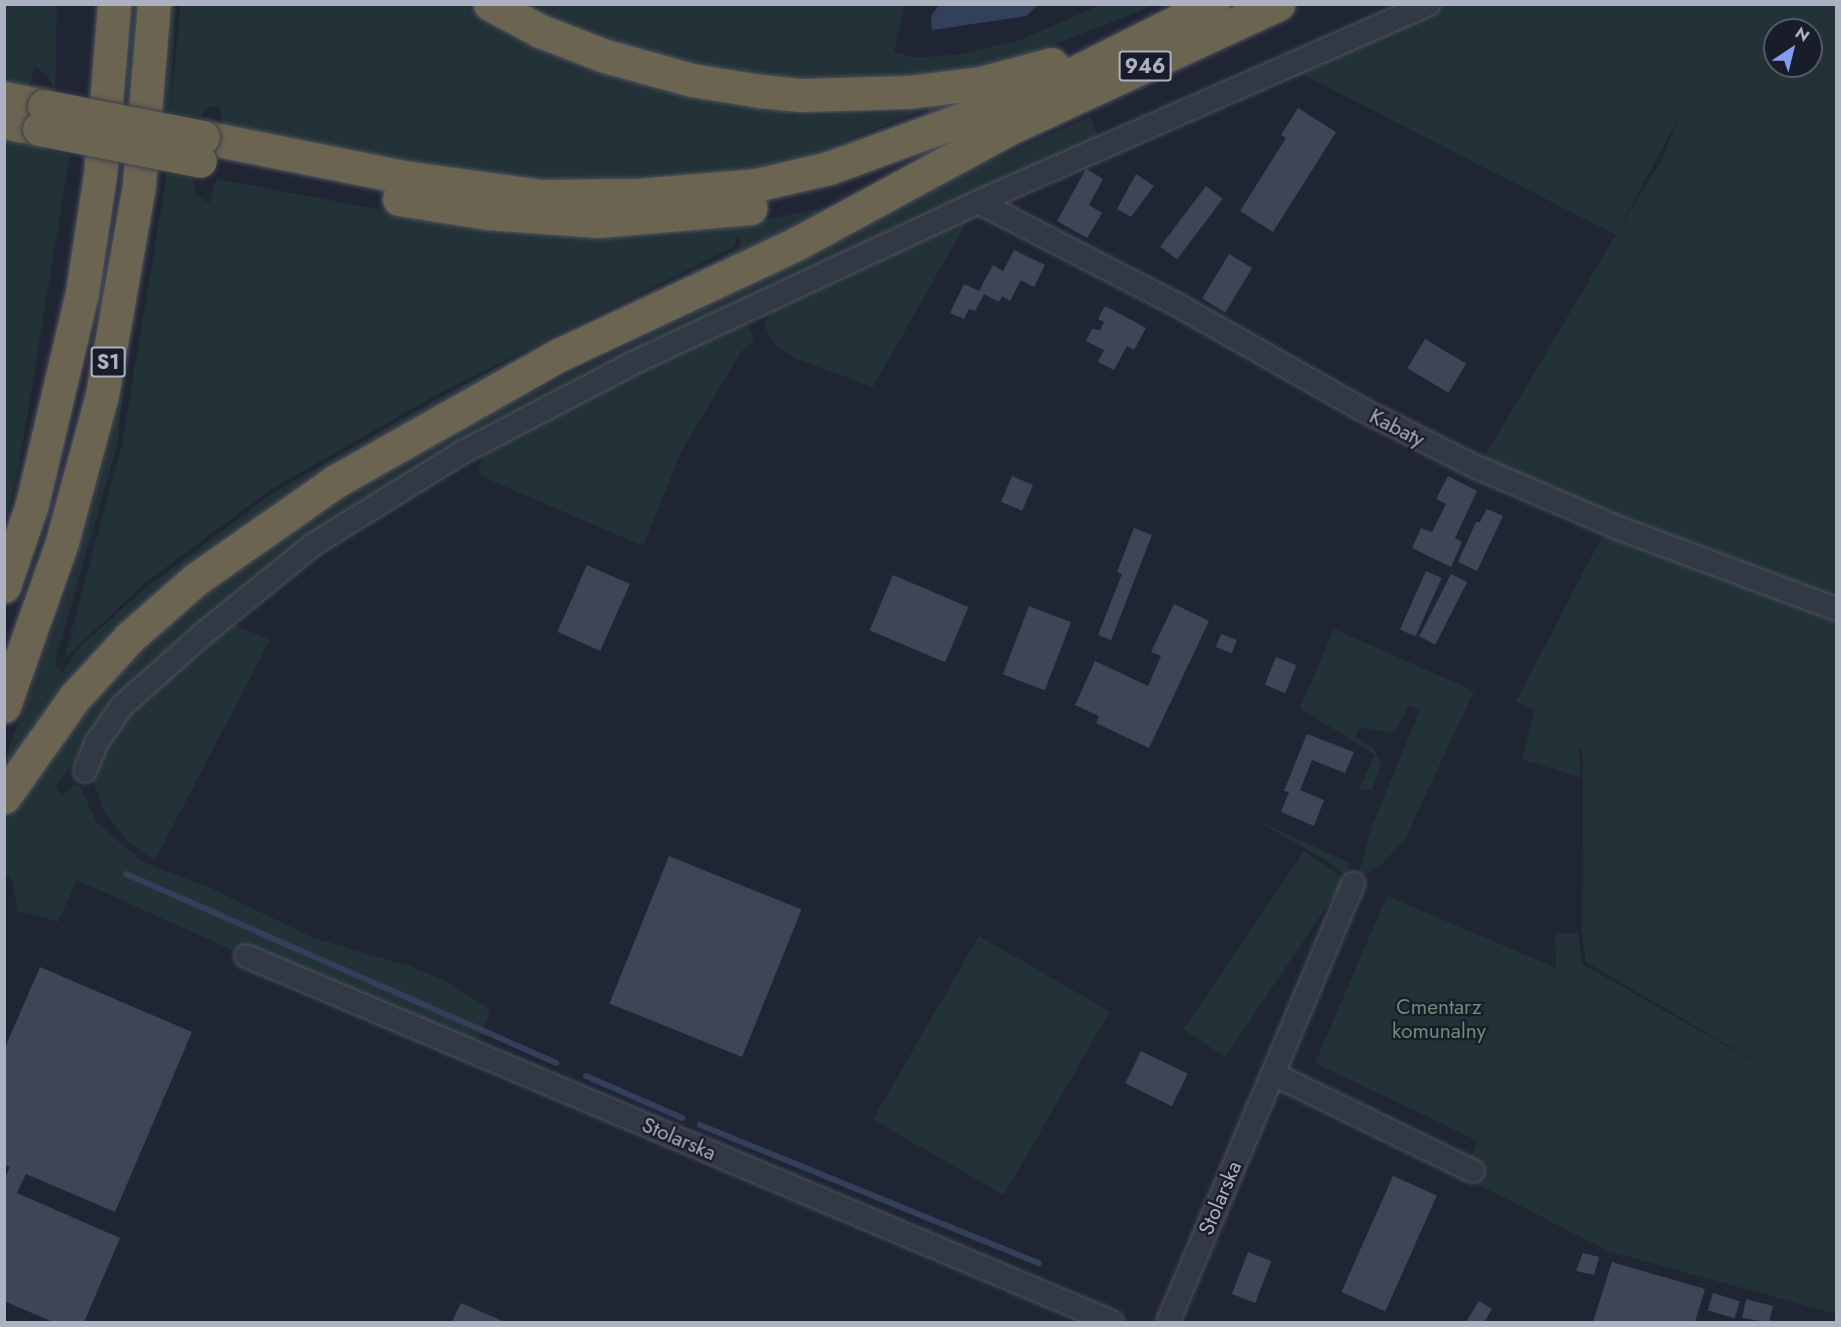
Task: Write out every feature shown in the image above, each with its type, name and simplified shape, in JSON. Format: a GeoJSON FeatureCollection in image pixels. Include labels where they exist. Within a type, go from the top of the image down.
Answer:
{"type":"FeatureCollection","features":[{"type":"Feature","properties":{"kind":"highway","name":"S1"},"geometry":{"type":"LineString","coordinates":[[4,586],[32,504],[82,293],[100,176],[114,4]]}},
{"type":"Feature","properties":{"kind":"highway","name":"S1"},"geometry":{"type":"LineString","coordinates":[[4,706],[62,542],[102,395],[139,184],[154,4]]}},
{"type":"Feature","properties":{"kind":"highway"},"geometry":{"type":"LineString","coordinates":[[490,4],[572,45],[646,69],[730,87],[800,95],[880,95],[981,82],[1049,65],[1161,27]]}},
{"type":"Feature","properties":{"kind":"highway","name":"946"},"geometry":{"type":"LineString","coordinates":[[1161,27],[1212,4]]}},
{"type":"Feature","properties":{"kind":"highway","name":"946"},"geometry":{"type":"LineString","coordinates":[[1012,127],[1278,4]]}},
{"type":"Feature","properties":{"kind":"highway"},"geometry":{"type":"LineString","coordinates":[[201,149],[542,196],[638,195],[756,185],[829,168],[902,143],[1072,74],[1161,27]]}},
{"type":"Feature","properties":{"kind":"highway"},"geometry":{"type":"LineString","coordinates":[[4,98],[42,118],[201,149],[447,208],[599,221],[677,218],[762,207],[835,188],[1012,127]]}},
{"type":"Feature","properties":{"kind":"highway"},"geometry":{"type":"LineString","coordinates":[[4,122],[42,118]]}},
{"type":"Feature","properties":{"kind":"highway"},"geometry":{"type":"LineString","coordinates":[[4,797],[74,698],[130,637],[196,579],[266,527],[488,392],[798,243],[1012,127]]}},
{"type":"Feature","properties":{"kind":"street"},"geometry":{"type":"LineString","coordinates":[[85,771],[97,742],[122,706],[203,634],[314,544],[463,452],[631,364],[978,202],[1428,4]]}},
{"type":"Feature","properties":{"kind":"street","name":"Kabaty"},"geometry":{"type":"LineString","coordinates":[[978,202],[1191,313],[1365,411],[1527,491],[1836,609]]}},
{"type":"Feature","properties":{"kind":"street","name":"Stolarska"},"geometry":{"type":"LineString","coordinates":[[1168,1323],[1353,883]]}},
{"type":"Feature","properties":{"kind":"street","name":"Stolarska"},"geometry":{"type":"LineString","coordinates":[[246,956],[1112,1323]]}},
{"type":"Feature","properties":{"kind":"street"},"geometry":{"type":"LineString","coordinates":[[1273,1074],[1473,1171]]}},
{"type":"Feature","properties":{"kind":"green space"},"geometry":{"type":"Polygon","coordinates":[[[172,4],[176,5],[170,112],[181,4],[473,5],[649,79],[1002,86],[858,147],[684,183],[500,180],[223,129],[219,105],[206,109],[198,122],[165,115],[172,4]],[[927,105],[846,114],[788,112],[788,116],[919,112],[818,151],[928,113],[927,105]]]}},
{"type":"Feature","properties":{"kind":"green space"},"geometry":{"type":"Polygon","coordinates":[[[4,5],[57,5],[55,94],[49,78],[35,66],[28,91],[5,86],[4,5]]]}},
{"type":"Feature","properties":{"kind":"green space"},"geometry":{"type":"Polygon","coordinates":[[[127,5],[141,5],[141,106],[127,106],[127,5]]]}},
{"type":"Feature","properties":{"kind":"green space"},"geometry":{"type":"Polygon","coordinates":[[[518,5],[905,5],[894,52],[915,58],[961,54],[1020,40],[1100,5],[1155,5],[1035,52],[923,78],[782,77],[661,57],[588,36],[518,5]]]}},
{"type":"Feature","properties":{"kind":"green space","name":"Cmentarz komunalny"},"geometry":{"type":"Polygon","coordinates":[[[1428,5],[1836,5],[1836,1314],[1608,1251],[1478,1184],[1470,1159],[1478,1141],[1315,1063],[1387,896],[1556,968],[1555,933],[1578,934],[1582,964],[1789,1081],[1586,962],[1582,933],[1583,750],[1579,748],[1581,778],[1522,759],[1534,710],[1516,701],[1606,529],[1483,459],[1616,235],[1304,75],[1269,84],[1428,5]],[[1680,116],[1623,221],[1624,221],[1661,161],[1680,116]]]}},
{"type":"Feature","properties":{"kind":"green space"},"geometry":{"type":"Polygon","coordinates":[[[1090,117],[1099,136],[313,537],[81,753],[56,786],[61,796],[75,785],[80,786],[97,823],[143,862],[213,889],[311,937],[412,967],[447,982],[491,1010],[483,1029],[123,874],[482,1032],[477,1043],[319,975],[241,954],[77,880],[58,922],[18,911],[12,881],[9,876],[5,877],[5,818],[79,705],[132,647],[294,518],[498,400],[502,407],[844,239],[984,163],[1090,117]]]}},
{"type":"Feature","properties":{"kind":"green space"},"geometry":{"type":"Polygon","coordinates":[[[5,137],[70,155],[17,477],[5,523],[5,137]]]}},
{"type":"Feature","properties":{"kind":"green space"},"geometry":{"type":"Polygon","coordinates":[[[167,173],[192,177],[196,195],[209,203],[217,179],[399,213],[735,226],[844,204],[441,403],[274,504],[153,595],[103,642],[75,673],[5,772],[5,759],[73,573],[123,392],[117,446],[56,658],[57,668],[63,672],[79,647],[148,586],[271,494],[436,399],[567,331],[725,256],[739,247],[741,241],[738,235],[734,247],[438,394],[270,490],[146,582],[64,659],[122,444],[167,173]]]}},
{"type":"Feature","properties":{"kind":"green space"},"geometry":{"type":"Polygon","coordinates":[[[970,216],[873,387],[797,359],[778,348],[769,336],[765,325],[770,312],[970,216]]]}},
{"type":"Feature","properties":{"kind":"green space"},"geometry":{"type":"Polygon","coordinates":[[[746,320],[754,341],[741,352],[682,450],[643,546],[481,476],[478,469],[483,455],[541,419],[746,320]]]}},
{"type":"Feature","properties":{"kind":"green space"},"geometry":{"type":"Polygon","coordinates":[[[225,621],[270,640],[155,860],[128,842],[102,808],[93,781],[96,759],[103,738],[225,621]]]}},
{"type":"Feature","properties":{"kind":"green space"},"geometry":{"type":"Polygon","coordinates":[[[1334,629],[1474,691],[1405,839],[1382,864],[1356,880],[1374,821],[1420,710],[1409,705],[1398,727],[1388,733],[1360,727],[1355,738],[1374,748],[1381,763],[1372,790],[1359,790],[1375,755],[1300,708],[1334,629]]]}},
{"type":"Feature","properties":{"kind":"green space"},"geometry":{"type":"Polygon","coordinates":[[[1252,818],[1350,863],[1346,876],[1329,862],[1252,818]]]}},
{"type":"Feature","properties":{"kind":"green space"},"geometry":{"type":"Polygon","coordinates":[[[1304,851],[1345,879],[1225,1057],[1184,1029],[1304,851]]]}},
{"type":"Feature","properties":{"kind":"green space"},"geometry":{"type":"Polygon","coordinates":[[[979,936],[1110,1012],[1004,1195],[873,1120],[979,936]]]}},
{"type":"Feature","properties":{"kind":"water"},"geometry":{"type":"Polygon","coordinates":[[[939,5],[1038,5],[1026,16],[932,30],[931,16],[939,5]]]}},
{"type":"Feature","properties":{"kind":"building"},"geometry":{"type":"Polygon","coordinates":[[[1298,108],[1336,132],[1273,232],[1240,211],[1286,138],[1281,135],[1298,108]]]}},
{"type":"Feature","properties":{"kind":"building"},"geometry":{"type":"Polygon","coordinates":[[[1086,169],[1103,179],[1089,205],[1102,213],[1087,238],[1057,221],[1086,169]]]}},
{"type":"Feature","properties":{"kind":"building"},"geometry":{"type":"Polygon","coordinates":[[[1136,174],[1154,186],[1131,217],[1117,209],[1136,174]]]}},
{"type":"Feature","properties":{"kind":"building"},"geometry":{"type":"Polygon","coordinates":[[[1206,186],[1223,199],[1177,259],[1160,247],[1206,186]]]}},
{"type":"Feature","properties":{"kind":"building"},"geometry":{"type":"Polygon","coordinates":[[[1014,250],[1045,265],[1034,287],[1021,280],[1010,301],[1002,296],[999,302],[984,294],[975,311],[969,309],[964,319],[950,313],[964,284],[979,291],[993,265],[1003,271],[1014,250]]]}},
{"type":"Feature","properties":{"kind":"building"},"geometry":{"type":"Polygon","coordinates":[[[1229,254],[1252,268],[1225,312],[1202,299],[1229,254]]]}},
{"type":"Feature","properties":{"kind":"building"},"geometry":{"type":"Polygon","coordinates":[[[1105,306],[1146,328],[1134,350],[1127,346],[1114,370],[1098,362],[1104,350],[1086,341],[1092,329],[1100,330],[1104,322],[1098,319],[1105,306]]]}},
{"type":"Feature","properties":{"kind":"building"},"geometry":{"type":"Polygon","coordinates":[[[1425,339],[1466,364],[1449,393],[1407,368],[1425,339]]]}},
{"type":"Feature","properties":{"kind":"building"},"geometry":{"type":"Polygon","coordinates":[[[1012,476],[1033,485],[1022,511],[1001,502],[1012,476]]]}},
{"type":"Feature","properties":{"kind":"building"},"geometry":{"type":"Polygon","coordinates":[[[1448,476],[1477,491],[1455,538],[1462,542],[1451,567],[1412,548],[1421,528],[1432,532],[1446,504],[1436,499],[1448,476]]]}},
{"type":"Feature","properties":{"kind":"building"},"geometry":{"type":"Polygon","coordinates":[[[1487,509],[1503,516],[1477,571],[1458,562],[1476,522],[1480,522],[1487,509]]]}},
{"type":"Feature","properties":{"kind":"building"},"geometry":{"type":"Polygon","coordinates":[[[1134,528],[1152,535],[1111,640],[1098,635],[1122,574],[1117,572],[1134,528]]]}},
{"type":"Feature","properties":{"kind":"building"},"geometry":{"type":"Polygon","coordinates":[[[587,565],[630,584],[600,651],[557,632],[587,565]]]}},
{"type":"Feature","properties":{"kind":"building"},"geometry":{"type":"Polygon","coordinates":[[[1426,571],[1442,578],[1415,636],[1400,629],[1426,571]]]}},
{"type":"Feature","properties":{"kind":"building"},"geometry":{"type":"Polygon","coordinates":[[[1451,574],[1467,582],[1435,645],[1419,636],[1451,574]]]}},
{"type":"Feature","properties":{"kind":"building"},"geometry":{"type":"Polygon","coordinates":[[[893,575],[968,607],[945,662],[870,630],[893,575]]]}},
{"type":"Feature","properties":{"kind":"building"},"geometry":{"type":"Polygon","coordinates":[[[1174,604],[1209,621],[1149,748],[1096,723],[1099,716],[1075,705],[1095,661],[1148,686],[1161,656],[1151,652],[1174,604]]]}},
{"type":"Feature","properties":{"kind":"building"},"geometry":{"type":"Polygon","coordinates":[[[1029,606],[1071,622],[1045,690],[1003,674],[1029,606]]]}},
{"type":"Feature","properties":{"kind":"building"},"geometry":{"type":"Polygon","coordinates":[[[1221,634],[1237,640],[1232,653],[1216,647],[1221,634]]]}},
{"type":"Feature","properties":{"kind":"building"},"geometry":{"type":"Polygon","coordinates":[[[1276,657],[1296,665],[1285,693],[1265,685],[1276,657]]]}},
{"type":"Feature","properties":{"kind":"building"},"geometry":{"type":"Polygon","coordinates":[[[1307,734],[1354,752],[1345,773],[1312,760],[1300,790],[1324,800],[1314,826],[1281,812],[1289,792],[1284,791],[1307,734]]]}},
{"type":"Feature","properties":{"kind":"building"},"geometry":{"type":"Polygon","coordinates":[[[669,856],[802,910],[742,1057],[609,1003],[669,856]]]}},
{"type":"Feature","properties":{"kind":"building"},"geometry":{"type":"Polygon","coordinates":[[[40,967],[192,1032],[115,1212],[26,1174],[17,1193],[120,1238],[84,1322],[53,1322],[4,1301],[4,1179],[10,1167],[4,1165],[4,1050],[40,967]]]}},
{"type":"Feature","properties":{"kind":"building"},"geometry":{"type":"Polygon","coordinates":[[[1141,1051],[1188,1074],[1172,1106],[1125,1083],[1141,1051]]]}},
{"type":"Feature","properties":{"kind":"building"},"geometry":{"type":"Polygon","coordinates":[[[1393,1176],[1437,1196],[1385,1312],[1341,1292],[1393,1176]]]}},
{"type":"Feature","properties":{"kind":"building"},"geometry":{"type":"Polygon","coordinates":[[[1248,1252],[1271,1261],[1255,1303],[1232,1294],[1248,1252]]]}},
{"type":"Feature","properties":{"kind":"building"},"geometry":{"type":"Polygon","coordinates":[[[1583,1253],[1599,1257],[1594,1275],[1576,1271],[1583,1253]]]}},
{"type":"Feature","properties":{"kind":"building"},"geometry":{"type":"Polygon","coordinates":[[[1612,1262],[1705,1289],[1695,1322],[1593,1322],[1612,1262]]]}},
{"type":"Feature","properties":{"kind":"building"},"geometry":{"type":"Polygon","coordinates":[[[1713,1293],[1740,1301],[1735,1318],[1708,1310],[1713,1293]]]}},
{"type":"Feature","properties":{"kind":"building"},"geometry":{"type":"Polygon","coordinates":[[[1746,1299],[1773,1306],[1769,1322],[1742,1318],[1746,1299]]]}},
{"type":"Feature","properties":{"kind":"building"},"geometry":{"type":"Polygon","coordinates":[[[1479,1301],[1492,1309],[1484,1322],[1466,1322],[1479,1301]]]}},
{"type":"Feature","properties":{"kind":"building"},"geometry":{"type":"Polygon","coordinates":[[[461,1303],[505,1322],[452,1322],[461,1303]]]}},
{"type":"Feature","properties":{"kind":"waterway"},"geometry":{"type":"LineString","coordinates":[[126,874],[556,1063]]}},
{"type":"Feature","properties":{"kind":"waterway"},"geometry":{"type":"LineString","coordinates":[[586,1076],[682,1118]]}},
{"type":"Feature","properties":{"kind":"waterway"},"geometry":{"type":"LineString","coordinates":[[700,1125],[1039,1263]]}}]}
